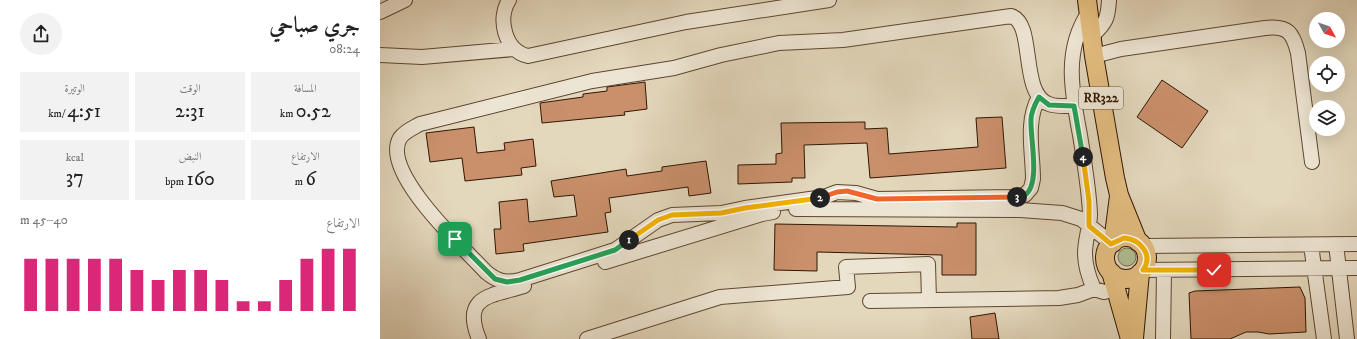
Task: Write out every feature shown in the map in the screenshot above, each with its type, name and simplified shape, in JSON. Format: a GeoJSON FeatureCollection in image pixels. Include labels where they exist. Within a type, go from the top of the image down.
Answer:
{"type":"FeatureCollection","features":[{"type":"Feature","properties":{"kind":"main road","name":"RR322"},"geometry":{"type":"LineString","coordinates":[[1088,6],[1093,35],[1094,56],[1119,195],[1140,244],[1146,253],[1147,260],[1142,272],[1133,339]]}},
{"type":"Feature","properties":{"kind":"main road","name":"RR322"},"geometry":{"type":"LineString","coordinates":[[1119,195],[1112,243],[1105,256],[1106,264],[1113,281],[1130,339]]}},
{"type":"Feature","properties":{"kind":"main road"},"geometry":{"type":"LineString","coordinates":[[1112,243],[1124,238],[1140,244]]}},
{"type":"Feature","properties":{"kind":"main road"},"geometry":{"type":"LineString","coordinates":[[1113,281],[1120,278],[1127,279],[1142,272]]}},
{"type":"Feature","properties":{"kind":"street"},"geometry":{"type":"LineString","coordinates":[[380,12],[405,0]]}},
{"type":"Feature","properties":{"kind":"street"},"geometry":{"type":"LineString","coordinates":[[509,0],[504,14],[504,24],[514,49],[520,54],[528,56],[686,22],[829,0]]}},
{"type":"Feature","properties":{"kind":"street"},"geometry":{"type":"LineString","coordinates":[[1093,35],[1105,23],[1109,13],[1109,0]]}},
{"type":"Feature","properties":{"kind":"street"},"geometry":{"type":"LineString","coordinates":[[1088,6],[1074,44],[1072,90],[1089,201],[1089,226],[1085,253],[1089,279],[1094,289]]}},
{"type":"Feature","properties":{"kind":"street"},"geometry":{"type":"LineString","coordinates":[[1039,97],[1034,106],[1031,119],[1033,179],[1031,188],[1025,195],[1012,197],[877,199],[856,193],[837,192],[824,197],[745,208],[721,213],[672,215],[658,220],[615,250],[520,280],[507,282],[495,279],[486,272],[434,216],[410,188],[398,161],[399,139],[408,130],[420,124],[578,85],[674,68],[721,55],[779,43],[843,40],[1011,16],[1017,19],[1023,28],[1032,78],[1039,97],[1049,105],[1074,106]]}},
{"type":"Feature","properties":{"kind":"street"},"geometry":{"type":"LineString","coordinates":[[1094,56],[1121,49],[1230,33],[1273,27],[1285,29],[1293,37],[1298,53],[1312,162]]}},
{"type":"Feature","properties":{"kind":"street"},"geometry":{"type":"LineString","coordinates":[[380,55],[422,57],[514,49]]}},
{"type":"Feature","properties":{"kind":"street"},"geometry":{"type":"LineString","coordinates":[[479,339],[474,320],[474,310],[483,299],[762,214],[795,209],[1020,210],[1062,213],[1082,219],[1112,243]]}},
{"type":"Feature","properties":{"kind":"street"},"geometry":{"type":"LineString","coordinates":[[1140,244],[1357,244]]}},
{"type":"Feature","properties":{"kind":"street"},"geometry":{"type":"LineString","coordinates":[[1336,244],[1346,339]]}},
{"type":"Feature","properties":{"kind":"street"},"geometry":{"type":"LineString","coordinates":[[1311,245],[1324,339]]}},
{"type":"Feature","properties":{"kind":"street"},"geometry":{"type":"LineString","coordinates":[[587,339],[720,297],[848,287],[846,267],[928,264],[929,300]]}},
{"type":"Feature","properties":{"kind":"street"},"geometry":{"type":"LineString","coordinates":[[1142,272],[1357,268]]}},
{"type":"Feature","properties":{"kind":"street"},"geometry":{"type":"LineString","coordinates":[[1163,339],[1164,271]]}},
{"type":"Feature","properties":{"kind":"street"},"geometry":{"type":"LineString","coordinates":[[870,301],[1059,298],[1078,295],[1094,289],[1104,292],[1113,281]]}},
{"type":"Feature","properties":{"kind":"green space"},"geometry":{"type":"Polygon","coordinates":[[[1127,248],[1133,251],[1136,257],[1133,263],[1127,266],[1121,263],[1118,257],[1121,251],[1127,248]]]}},
{"type":"Feature","properties":{"kind":"building"},"geometry":{"type":"Polygon","coordinates":[[[1162,80],[1208,111],[1182,148],[1137,117],[1162,80]]]}},
{"type":"Feature","properties":{"kind":"building"},"geometry":{"type":"Polygon","coordinates":[[[645,82],[647,109],[624,112],[625,115],[542,123],[540,103],[583,97],[583,94],[607,91],[607,87],[645,82]]]}},
{"type":"Feature","properties":{"kind":"building"},"geometry":{"type":"Polygon","coordinates":[[[1002,117],[1006,168],[870,178],[867,143],[804,145],[805,178],[792,178],[792,182],[738,184],[738,165],[776,164],[776,154],[782,153],[781,123],[865,122],[865,129],[887,128],[889,154],[978,147],[976,118],[1002,117]]]}},
{"type":"Feature","properties":{"kind":"building"},"geometry":{"type":"Polygon","coordinates":[[[474,127],[477,153],[505,150],[504,143],[533,139],[536,166],[521,168],[522,175],[465,181],[462,158],[430,162],[426,133],[474,127]]]}},
{"type":"Feature","properties":{"kind":"building"},"geometry":{"type":"Polygon","coordinates":[[[706,161],[711,193],[689,196],[688,187],[609,198],[611,212],[605,213],[608,232],[523,244],[524,251],[496,254],[494,229],[501,229],[499,202],[527,199],[529,222],[577,216],[574,195],[554,197],[551,181],[626,169],[627,176],[662,171],[662,167],[706,161]]]}},
{"type":"Feature","properties":{"kind":"building"},"geometry":{"type":"Polygon","coordinates":[[[957,223],[976,223],[976,275],[942,275],[942,255],[817,252],[817,271],[774,270],[775,224],[957,227],[957,223]]]}},
{"type":"Feature","properties":{"kind":"building"},"geometry":{"type":"Polygon","coordinates":[[[1300,287],[1305,298],[1306,332],[1269,334],[1246,332],[1230,339],[1191,339],[1189,293],[1195,291],[1300,287]]]}},
{"type":"Feature","properties":{"kind":"building"},"geometry":{"type":"Polygon","coordinates":[[[995,313],[999,339],[972,339],[970,317],[995,313]]]}},
{"type":"Feature","properties":{"kind":"route"},"geometry":{"type":"LineString","coordinates":[[455,239],[486,272],[501,282],[507,282],[520,280],[615,250],[658,220],[672,215],[703,215],[721,213],[770,204],[810,200],[837,192],[847,191],[877,199],[1021,196],[1028,193],[1033,179],[1031,119],[1034,106],[1039,97],[1049,105],[1074,106],[1080,135],[1089,201],[1089,226],[1111,244],[1118,239],[1132,238],[1143,246],[1147,260],[1143,270],[1214,270]]}}]}
